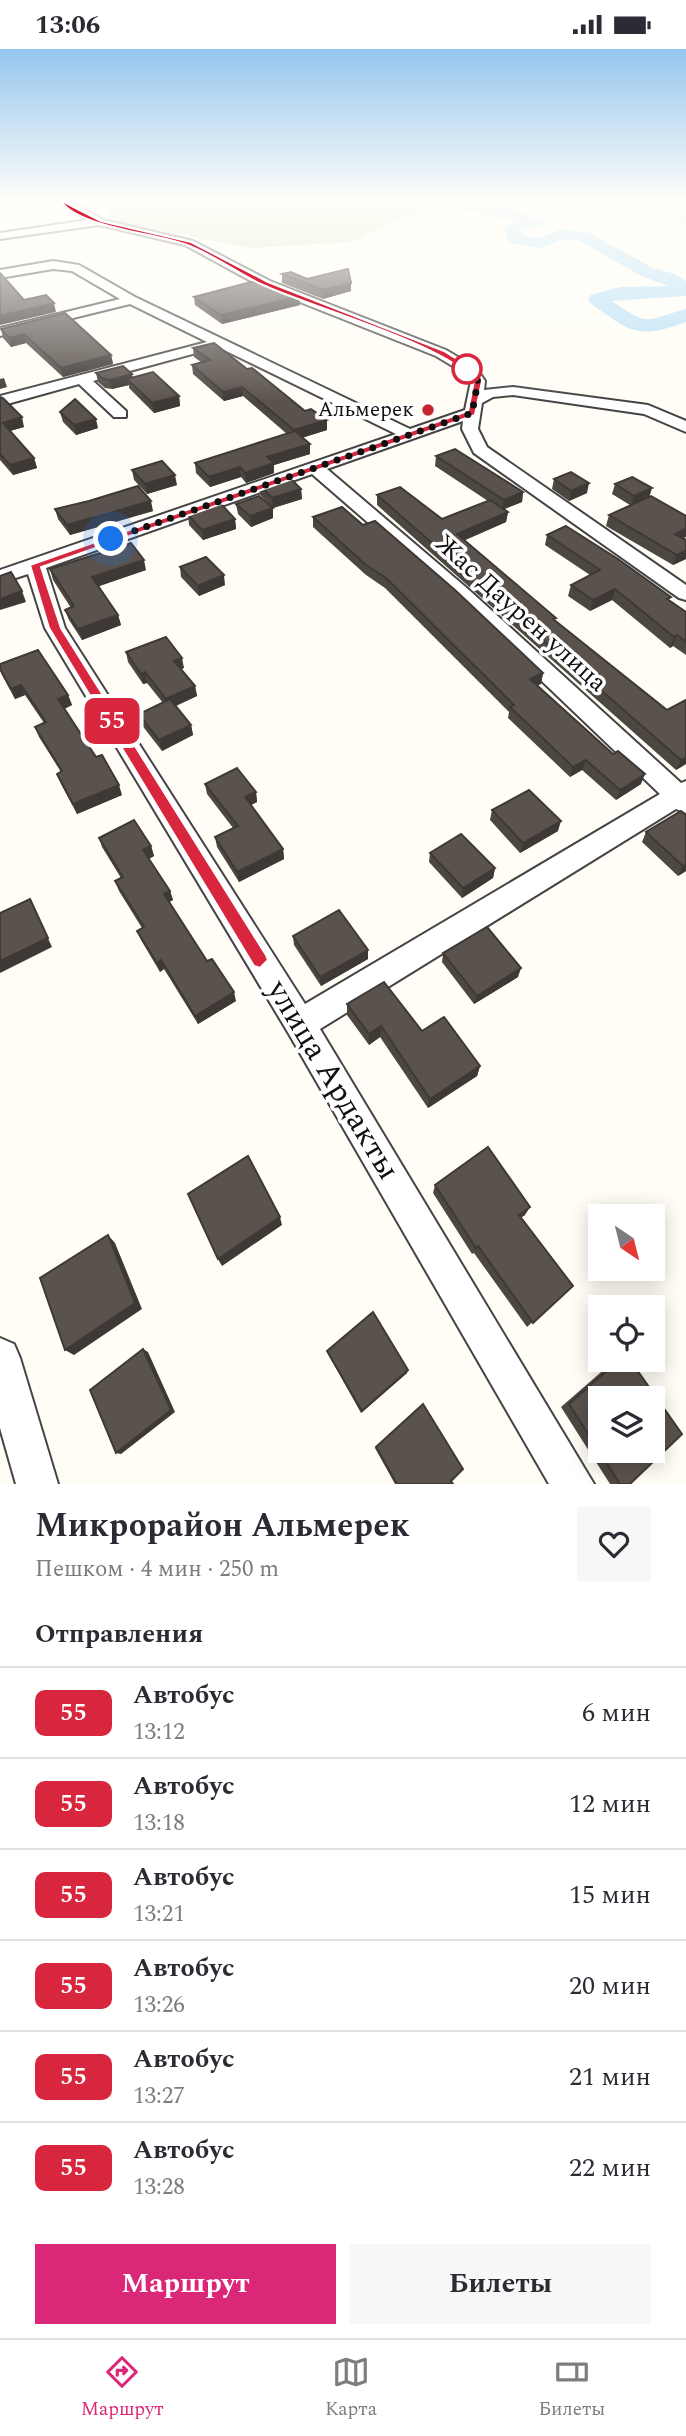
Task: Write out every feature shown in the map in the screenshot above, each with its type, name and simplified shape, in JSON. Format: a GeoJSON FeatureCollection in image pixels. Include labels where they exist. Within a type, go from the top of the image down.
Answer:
{"type":"FeatureCollection","features":[{"type":"Feature","properties":{"kind":"street"},"geometry":{"type":"LineString","coordinates":[[0,274],[36,268]]}},
{"type":"Feature","properties":{"kind":"street"},"geometry":{"type":"LineString","coordinates":[[75,268],[131,300],[410,435]]}},
{"type":"Feature","properties":{"kind":"street"},"geometry":{"type":"LineString","coordinates":[[236,268],[266,284],[441,353],[471,371],[478,381],[470,429],[480,450],[686,594]]}},
{"type":"Feature","properties":{"kind":"street"},"geometry":{"type":"LineString","coordinates":[[0,332],[131,300]]}},
{"type":"Feature","properties":{"kind":"street"},"geometry":{"type":"LineString","coordinates":[[0,401],[219,343]]}},
{"type":"Feature","properties":{"kind":"street"},"geometry":{"type":"LineString","coordinates":[[82,379],[120,414]]}},
{"type":"Feature","properties":{"kind":"street"},"geometry":{"type":"LineString","coordinates":[[0,577],[410,435],[473,407],[489,393],[513,391],[649,411],[686,427]]}},
{"type":"Feature","properties":{"kind":"street","name":"Жас Даурен улица"},"geometry":{"type":"LineString","coordinates":[[315,468],[462,594],[683,796]]}},
{"type":"Feature","properties":{"kind":"street","name":"улица Ардакты"},"geometry":{"type":"LineString","coordinates":[[35,565],[55,628],[300,1024],[573,1484]]}},
{"type":"Feature","properties":{"kind":"street"},"geometry":{"type":"LineString","coordinates":[[300,1024],[683,796]]}},
{"type":"Feature","properties":{"kind":"street"},"geometry":{"type":"LineString","coordinates":[[0,1357],[37,1484]]}},
{"type":"Feature","properties":{"kind":"building"},"geometry":{"type":"Polygon","coordinates":[[[348,269],[351,283],[323,290],[282,274],[291,272],[307,279],[348,269]]]}},
{"type":"Feature","properties":{"kind":"building"},"geometry":{"type":"Polygon","coordinates":[[[0,273],[24,300],[46,295],[54,303],[0,316],[0,273]]]}},
{"type":"Feature","properties":{"kind":"building"},"geometry":{"type":"Polygon","coordinates":[[[259,280],[300,296],[221,315],[194,297],[259,280]]]}},
{"type":"Feature","properties":{"kind":"building"},"geometry":{"type":"Polygon","coordinates":[[[65,313],[111,355],[61,368],[24,334],[9,338],[1,329],[65,313]]]}},
{"type":"Feature","properties":{"kind":"building"},"geometry":{"type":"Polygon","coordinates":[[[214,343],[247,369],[252,368],[305,411],[311,409],[327,420],[294,430],[242,387],[223,392],[192,365],[210,360],[193,348],[214,343]]]}},
{"type":"Feature","properties":{"kind":"building"},"geometry":{"type":"Polygon","coordinates":[[[123,366],[132,374],[110,380],[96,373],[123,366]]]}},
{"type":"Feature","properties":{"kind":"building"},"geometry":{"type":"Polygon","coordinates":[[[153,372],[179,396],[152,403],[127,379],[153,372]]]}},
{"type":"Feature","properties":{"kind":"building"},"geometry":{"type":"Polygon","coordinates":[[[0,397],[22,417],[3,423],[34,458],[10,465],[0,454],[0,397]]]}},
{"type":"Feature","properties":{"kind":"building"},"geometry":{"type":"Polygon","coordinates":[[[75,399],[96,419],[74,425],[60,412],[75,399]]]}},
{"type":"Feature","properties":{"kind":"building"},"geometry":{"type":"Polygon","coordinates":[[[295,431],[310,444],[267,457],[274,463],[245,473],[240,467],[209,477],[195,463],[295,431]]]}},
{"type":"Feature","properties":{"kind":"building"},"geometry":{"type":"Polygon","coordinates":[[[455,449],[523,492],[504,500],[436,456],[455,449]]]}},
{"type":"Feature","properties":{"kind":"building"},"geometry":{"type":"Polygon","coordinates":[[[162,461],[175,475],[145,484],[132,470],[162,461]]]}},
{"type":"Feature","properties":{"kind":"building"},"geometry":{"type":"Polygon","coordinates":[[[571,472],[589,483],[571,491],[554,479],[571,472]]]}},
{"type":"Feature","properties":{"kind":"building"},"geometry":{"type":"Polygon","coordinates":[[[287,475],[301,489],[272,498],[259,485],[287,475]]]}},
{"type":"Feature","properties":{"kind":"building"},"geometry":{"type":"Polygon","coordinates":[[[632,477],[652,488],[634,496],[615,484],[632,477]]]}},
{"type":"Feature","properties":{"kind":"building"},"geometry":{"type":"Polygon","coordinates":[[[138,486],[151,501],[67,525],[55,509],[89,501],[138,486]]]}},
{"type":"Feature","properties":{"kind":"building"},"geometry":{"type":"Polygon","coordinates":[[[400,487],[442,519],[490,500],[508,512],[457,534],[556,618],[553,619],[667,710],[686,700],[686,757],[681,760],[377,495],[400,487]]]}},
{"type":"Feature","properties":{"kind":"building"},"geometry":{"type":"Polygon","coordinates":[[[259,496],[273,508],[250,516],[236,504],[259,496]]]}},
{"type":"Feature","properties":{"kind":"building"},"geometry":{"type":"Polygon","coordinates":[[[651,496],[686,516],[686,529],[675,534],[686,540],[686,550],[677,555],[609,515],[651,496]]]}},
{"type":"Feature","properties":{"kind":"building"},"geometry":{"type":"Polygon","coordinates":[[[221,504],[235,519],[202,530],[188,515],[221,504]]]}},
{"type":"Feature","properties":{"kind":"building"},"geometry":{"type":"Polygon","coordinates":[[[342,507],[363,525],[375,521],[455,590],[543,673],[530,679],[613,754],[618,751],[645,774],[620,790],[586,760],[573,767],[510,707],[514,705],[386,578],[366,565],[313,517],[342,507]]]}},
{"type":"Feature","properties":{"kind":"building"},"geometry":{"type":"Polygon","coordinates":[[[566,526],[671,597],[667,599],[686,612],[686,642],[677,635],[674,637],[615,589],[593,600],[571,585],[600,570],[547,535],[566,526]]]}},
{"type":"Feature","properties":{"kind":"building"},"geometry":{"type":"Polygon","coordinates":[[[131,543],[144,560],[92,577],[118,615],[78,629],[65,610],[74,606],[50,569],[131,543]]]}},
{"type":"Feature","properties":{"kind":"building"},"geometry":{"type":"Polygon","coordinates":[[[206,557],[224,575],[198,586],[180,567],[206,557]]]}},
{"type":"Feature","properties":{"kind":"building"},"geometry":{"type":"Polygon","coordinates":[[[11,572],[22,591],[0,599],[0,576],[11,572]]]}},
{"type":"Feature","properties":{"kind":"building"},"geometry":{"type":"Polygon","coordinates":[[[166,637],[182,658],[174,661],[195,686],[166,699],[145,672],[141,674],[126,652],[166,637]]]}},
{"type":"Feature","properties":{"kind":"building"},"geometry":{"type":"Polygon","coordinates":[[[38,650],[68,695],[58,699],[96,757],[102,755],[119,785],[73,804],[57,774],[62,771],[35,727],[46,722],[21,685],[11,689],[0,669],[0,664],[38,650]]]}},
{"type":"Feature","properties":{"kind":"building"},"geometry":{"type":"Polygon","coordinates":[[[170,699],[191,725],[159,740],[139,714],[170,699]]]}},
{"type":"Feature","properties":{"kind":"building"},"geometry":{"type":"Polygon","coordinates":[[[237,768],[256,792],[245,797],[283,849],[237,872],[215,837],[238,826],[205,784],[237,768]]]}},
{"type":"Feature","properties":{"kind":"building"},"geometry":{"type":"Polygon","coordinates":[[[529,790],[561,821],[523,843],[492,810],[529,790]]]}},
{"type":"Feature","properties":{"kind":"building"},"geometry":{"type":"Polygon","coordinates":[[[681,811],[686,815],[686,864],[683,866],[646,832],[681,811]]]}},
{"type":"Feature","properties":{"kind":"building"},"geometry":{"type":"Polygon","coordinates":[[[134,820],[151,846],[143,850],[170,891],[164,894],[207,961],[212,959],[234,992],[195,1016],[161,960],[157,963],[137,931],[144,927],[115,881],[123,877],[99,838],[134,820]]]}},
{"type":"Feature","properties":{"kind":"building"},"geometry":{"type":"Polygon","coordinates":[[[461,834],[495,868],[463,888],[430,853],[461,834]]]}},
{"type":"Feature","properties":{"kind":"building"},"geometry":{"type":"Polygon","coordinates":[[[30,899],[48,938],[0,961],[0,913],[30,899]]]}},
{"type":"Feature","properties":{"kind":"building"},"geometry":{"type":"Polygon","coordinates":[[[339,910],[368,950],[320,977],[293,936],[339,910]]]}},
{"type":"Feature","properties":{"kind":"building"},"geometry":{"type":"Polygon","coordinates":[[[487,927],[521,968],[477,996],[443,953],[487,927]]]}},
{"type":"Feature","properties":{"kind":"building"},"geometry":{"type":"Polygon","coordinates":[[[384,982],[422,1031],[444,1017],[480,1066],[430,1099],[381,1026],[369,1034],[347,1004],[384,982]]]}},
{"type":"Feature","properties":{"kind":"building"},"geometry":{"type":"Polygon","coordinates":[[[488,1147],[530,1207],[519,1215],[573,1286],[533,1323],[478,1246],[476,1248],[435,1185],[488,1147]]]}},
{"type":"Feature","properties":{"kind":"building"},"geometry":{"type":"Polygon","coordinates":[[[248,1156],[280,1217],[218,1259],[188,1194],[248,1156]]]}},
{"type":"Feature","properties":{"kind":"building"},"geometry":{"type":"Polygon","coordinates":[[[108,1235],[135,1303],[65,1350],[40,1278],[108,1235]]]}},
{"type":"Feature","properties":{"kind":"building"},"geometry":{"type":"Polygon","coordinates":[[[373,1312],[408,1370],[362,1411],[327,1351],[373,1312]]]}},
{"type":"Feature","properties":{"kind":"building"},"geometry":{"type":"Polygon","coordinates":[[[143,1349],[171,1410],[116,1453],[90,1390],[143,1349]]]}},
{"type":"Feature","properties":{"kind":"building"},"geometry":{"type":"Polygon","coordinates":[[[605,1372],[638,1372],[648,1386],[589,1386],[605,1372]]]}},
{"type":"Feature","properties":{"kind":"building"},"geometry":{"type":"Polygon","coordinates":[[[588,1387],[588,1434],[569,1404],[588,1387]]]}},
{"type":"Feature","properties":{"kind":"building"},"geometry":{"type":"Polygon","coordinates":[[[423,1404],[463,1469],[451,1481],[453,1484],[397,1484],[376,1447],[423,1404]]]}},
{"type":"Feature","properties":{"kind":"building"},"geometry":{"type":"Polygon","coordinates":[[[665,1410],[682,1434],[665,1450],[665,1410]]]}},
{"type":"Feature","properties":{"kind":"building"},"geometry":{"type":"Polygon","coordinates":[[[607,1463],[652,1463],[630,1484],[620,1484],[607,1463]]]}},
{"type":"Feature","properties":{"kind":"waterway"},"geometry":{"type":"LineString","coordinates":[[640,268],[669,278],[686,290]]}},
{"type":"Feature","properties":{"kind":"waterway"},"geometry":{"type":"LineString","coordinates":[[681,291],[620,293],[597,299],[631,323],[651,328],[686,315]]}},
{"type":"Feature","properties":{"kind":"bus line","name":"55"},"geometry":{"type":"LineString","coordinates":[[235,268],[330,311],[441,353],[471,371],[478,381],[472,413],[35,565],[55,628],[260,960]]}},
{"type":"Feature","properties":{"kind":"place","name":"Альмерек"},"geometry":{"type":"Point","coordinates":[428,410]}},
{"type":"Feature","properties":{"kind":"route"},"geometry":{"type":"LineString","coordinates":[[111,539],[472,413],[478,381],[467,369]]}}]}
